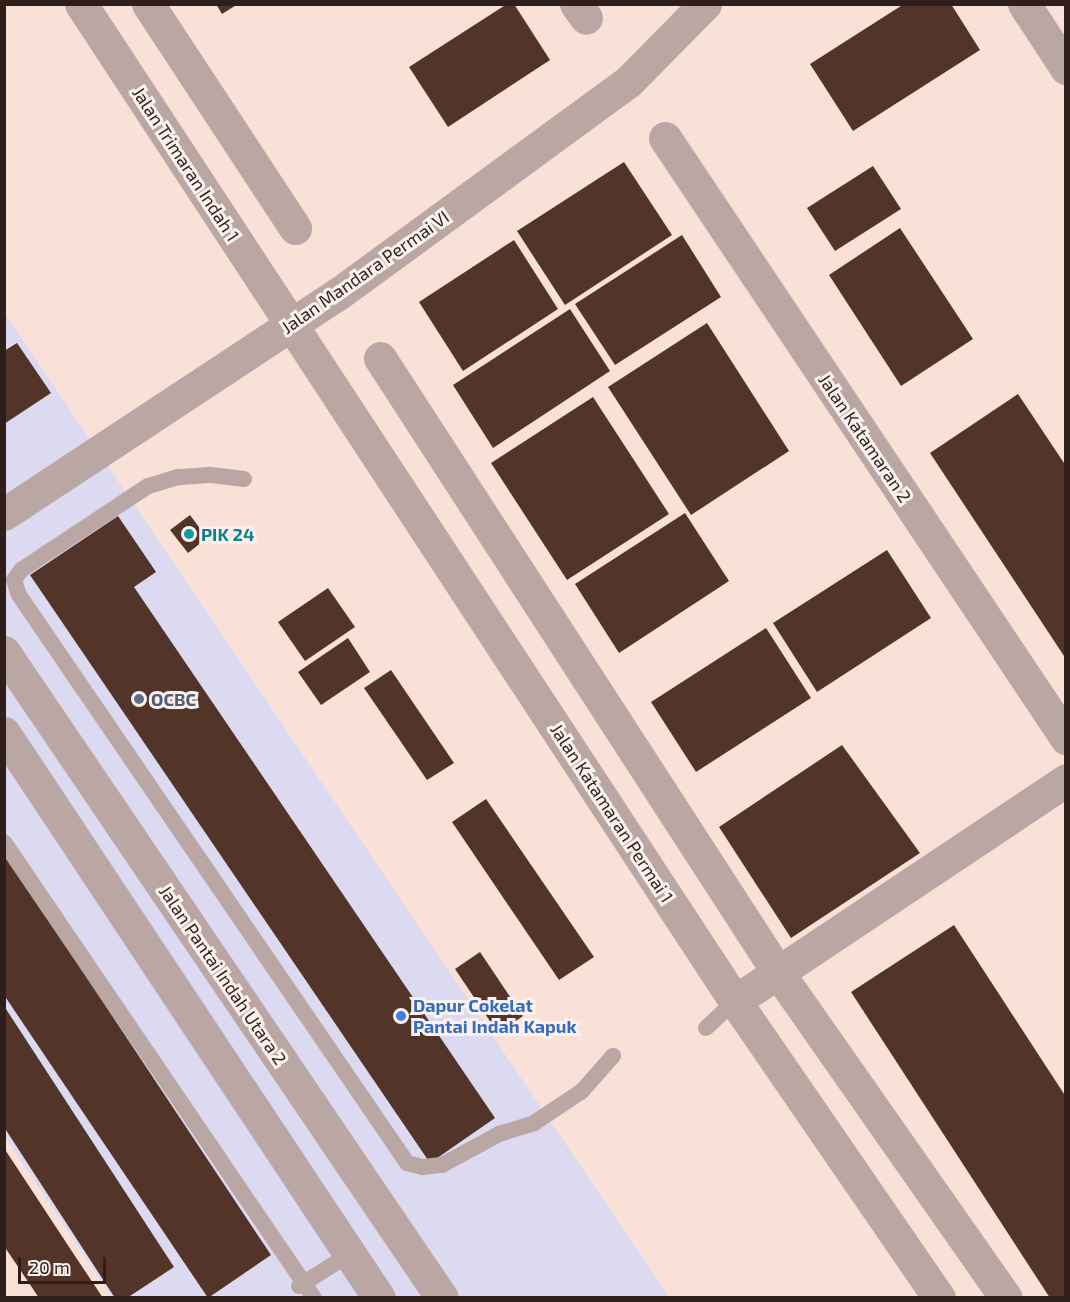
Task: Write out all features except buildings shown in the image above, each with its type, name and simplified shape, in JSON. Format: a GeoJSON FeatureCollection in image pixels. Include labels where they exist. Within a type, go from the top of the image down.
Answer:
{"type":"FeatureCollection","features":[{"type":"Feature","properties":{"kind":"street","name":"Jalan Trimaran Indah 1"},"geometry":{"type":"LineString","coordinates":[[81,4],[291,324]]}},
{"type":"Feature","properties":{"kind":"street"},"geometry":{"type":"LineString","coordinates":[[148,4],[295,228]]}},
{"type":"Feature","properties":{"kind":"street","name":"Jalan Mandara Permai VI"},"geometry":{"type":"LineString","coordinates":[[4,514],[338,294],[628,82],[705,4]]}},
{"type":"Feature","properties":{"kind":"street"},"geometry":{"type":"LineString","coordinates":[[1024,4],[1065,68]]}},
{"type":"Feature","properties":{"kind":"street","name":"Jalan Katamaran 2"},"geometry":{"type":"LineString","coordinates":[[665,138],[1065,738]]}},
{"type":"Feature","properties":{"kind":"street","name":"Jalan Katamaran Permai 1"},"geometry":{"type":"LineString","coordinates":[[291,324],[735,1001],[939,1298]]}},
{"type":"Feature","properties":{"kind":"street"},"geometry":{"type":"LineString","coordinates":[[380,358],[777,971],[1006,1298]]}},
{"type":"Feature","properties":{"kind":"street","name":"Jalan Pantai Indah Utara 2"},"geometry":{"type":"LineString","coordinates":[[4,652],[442,1298]]}},
{"type":"Feature","properties":{"kind":"street"},"geometry":{"type":"LineString","coordinates":[[4,733],[350,1254],[371,1295]]}},
{"type":"Feature","properties":{"kind":"street"},"geometry":{"type":"LineString","coordinates":[[735,1001],[1065,780]]}},
{"type":"Feature","properties":{"kind":"lane"},"geometry":{"type":"LineString","coordinates":[[244,479],[209,475],[178,477],[148,486],[21,570],[10,589],[398,1155],[407,1162],[442,1165],[500,1134],[534,1123],[582,1091],[613,1056]]}},
{"type":"Feature","properties":{"kind":"lane"},"geometry":{"type":"LineString","coordinates":[[4,842],[301,1285],[314,1298]]}},
{"type":"Feature","properties":{"kind":"lane"},"geometry":{"type":"LineString","coordinates":[[706,1028],[735,1001]]}},
{"type":"Feature","properties":{"kind":"lane"},"geometry":{"type":"LineString","coordinates":[[301,1285],[350,1254]]}},
{"type":"Feature","properties":{"kind":"shaded area"},"geometry":{"type":"Polygon","coordinates":[[[4,312],[669,1297],[112,1297],[5,1137],[4,312]]]}},
{"type":"Feature","properties":{"kind":"place","name":"PIK 24"},"geometry":{"type":"Point","coordinates":[189,534]}},
{"type":"Feature","properties":{"kind":"place","name":"OCBC"},"geometry":{"type":"Point","coordinates":[139,699]}},
{"type":"Feature","properties":{"kind":"place","name":"Dapur Cokelat Pantai Indah Kapuk"},"geometry":{"type":"Point","coordinates":[401,1016]}}]}
